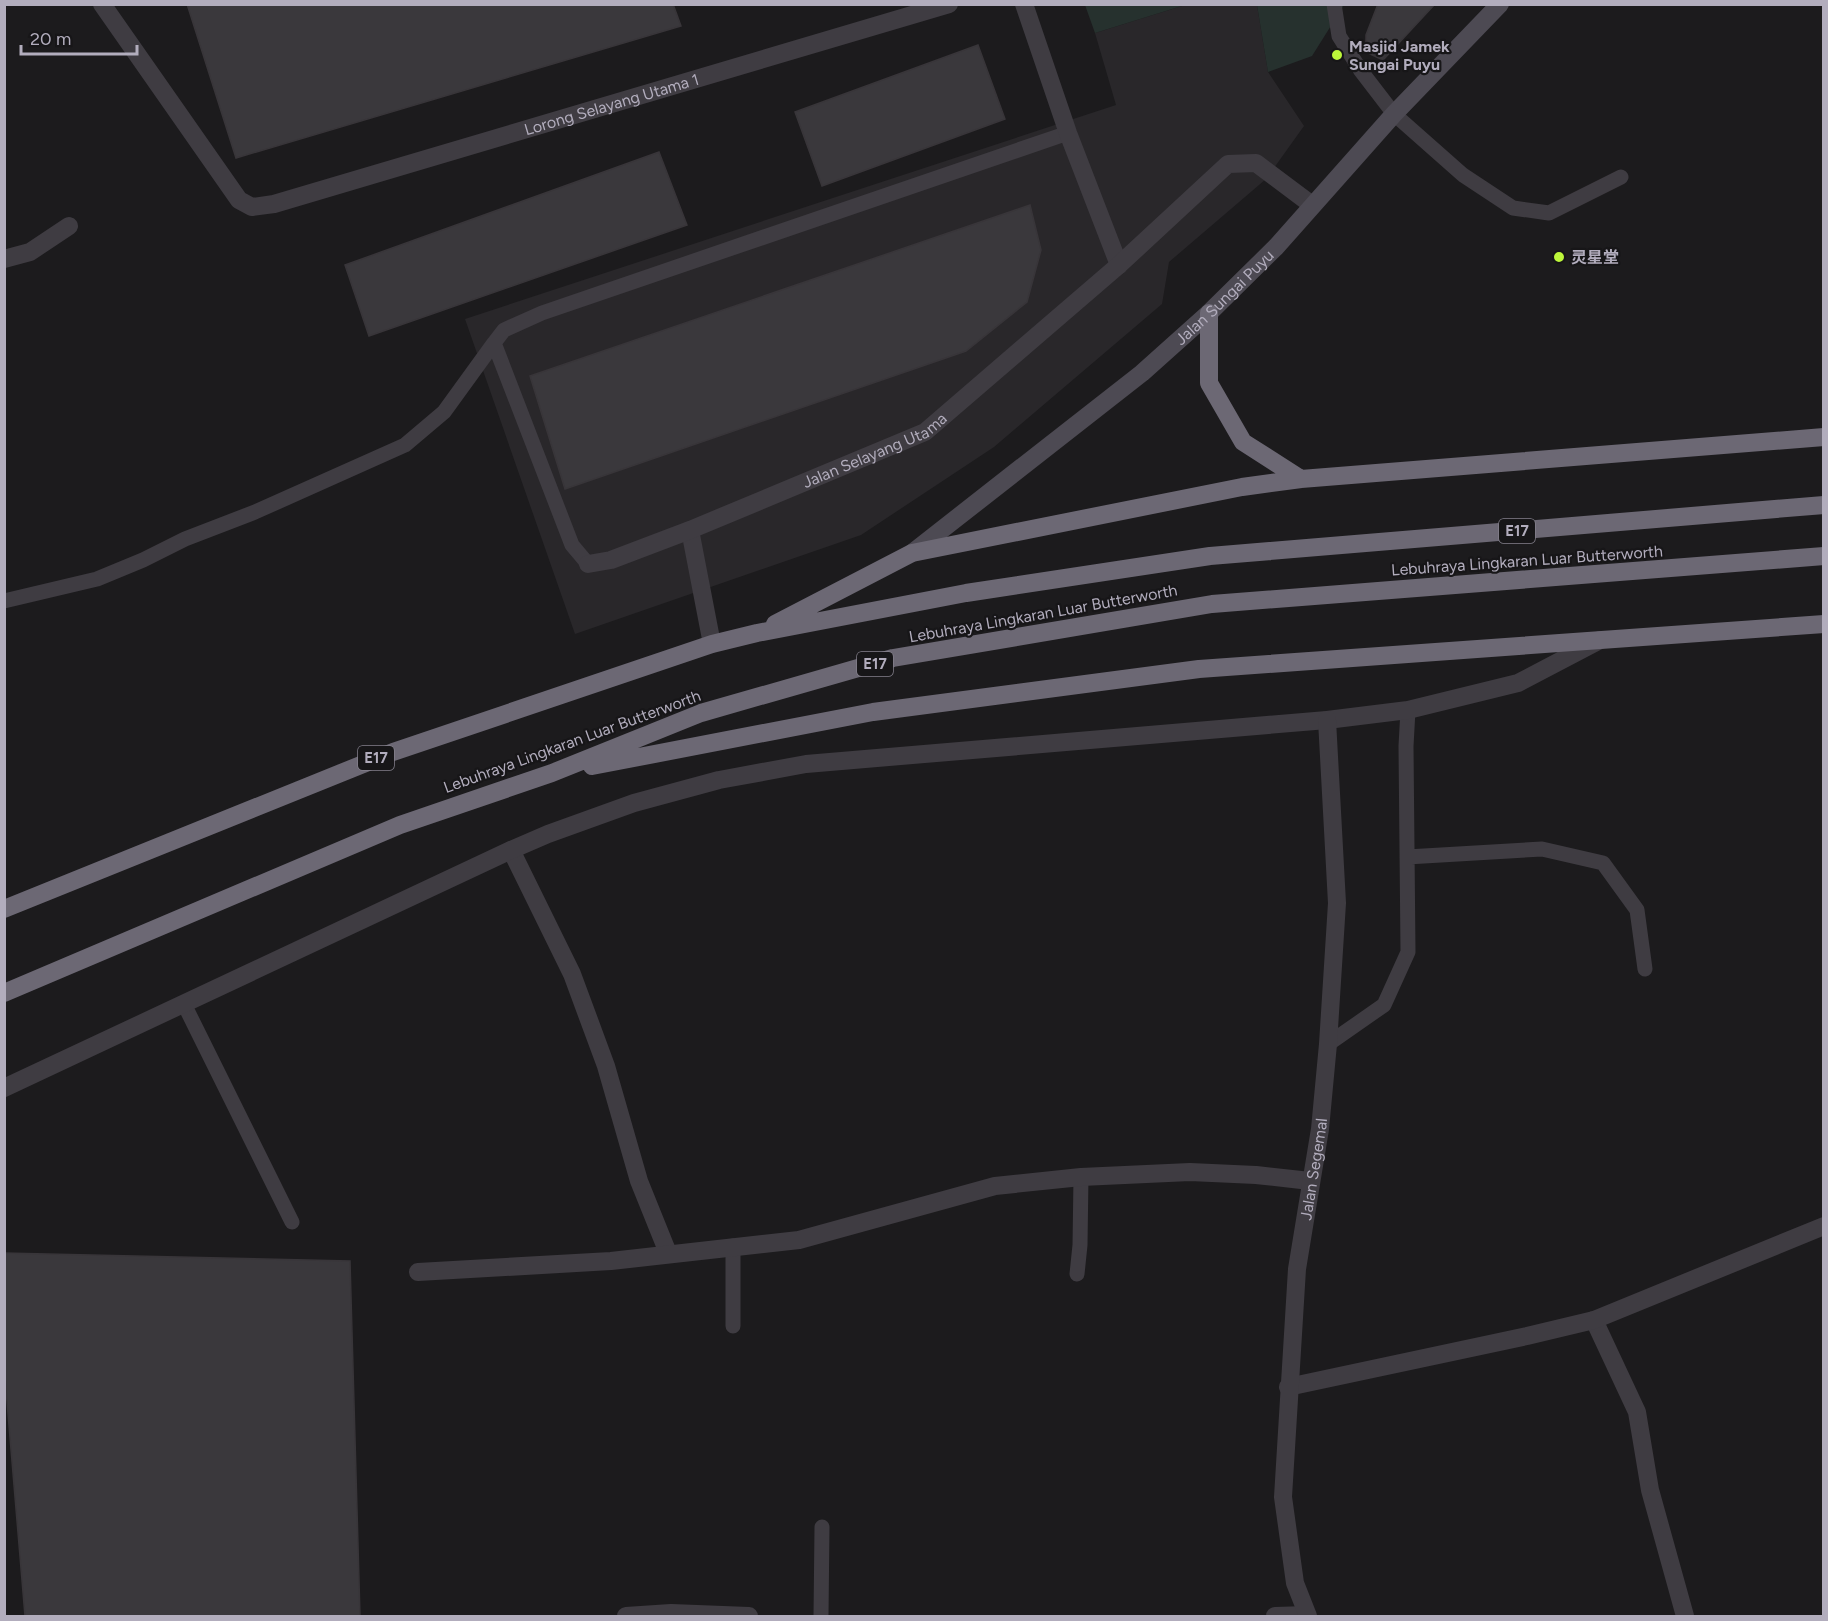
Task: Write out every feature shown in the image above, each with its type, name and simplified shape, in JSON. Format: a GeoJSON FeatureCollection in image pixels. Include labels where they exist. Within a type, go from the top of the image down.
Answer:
{"type":"FeatureCollection","features":[{"type":"Feature","properties":{"kind":"highway"},"geometry":{"type":"LineString","coordinates":[[1209,313],[1209,384],[1244,441],[1301,479]]}},
{"type":"Feature","properties":{"kind":"highway"},"geometry":{"type":"LineString","coordinates":[[757,633],[912,553],[1242,487],[1301,479],[1824,437]]}},
{"type":"Feature","properties":{"kind":"highway","name":"Lebuhraya Lingkaran Luar Butterworth"},"geometry":{"type":"LineString","coordinates":[[4,909],[393,752],[712,644],[757,633],[966,593],[1210,556],[1824,505]]}},
{"type":"Feature","properties":{"kind":"highway","name":"Lebuhraya Lingkaran Luar Butterworth"},"geometry":{"type":"LineString","coordinates":[[4,993],[400,825],[552,773],[701,713],[893,658],[1212,604],[1824,556]]}},
{"type":"Feature","properties":{"kind":"highway"},"geometry":{"type":"LineString","coordinates":[[552,773],[873,712],[1199,669],[1824,624]]}},
{"type":"Feature","properties":{"kind":"main road","name":"Jalan Sungai Puyu"},"geometry":{"type":"LineString","coordinates":[[912,553],[1142,373],[1209,313],[1276,247],[1394,114],[1500,4]]}},
{"type":"Feature","properties":{"kind":"street","name":"Lorong Selayang Utama 1"},"geometry":{"type":"LineString","coordinates":[[102,4],[239,200],[252,207],[274,204],[949,4]]}},
{"type":"Feature","properties":{"kind":"street"},"geometry":{"type":"LineString","coordinates":[[1024,4],[1068,133],[1119,265]]}},
{"type":"Feature","properties":{"kind":"street","name":"Jalan Selayang Utama"},"geometry":{"type":"LineString","coordinates":[[588,564],[611,560],[690,530],[925,432],[1119,265],[1228,164],[1256,163],[1312,205]]}},
{"type":"Feature","properties":{"kind":"street"},"geometry":{"type":"LineString","coordinates":[[4,260],[30,252],[69,226]]}},
{"type":"Feature","properties":{"kind":"street"},"geometry":{"type":"LineString","coordinates":[[690,530],[712,644]]}},
{"type":"Feature","properties":{"kind":"street"},"geometry":{"type":"LineString","coordinates":[[4,1088],[511,850],[634,803],[719,780],[806,764],[1327,720],[1408,710],[1518,683],[1601,639]]}},
{"type":"Feature","properties":{"kind":"street","name":"Jalan Segemal"},"geometry":{"type":"LineString","coordinates":[[1308,1616],[1295,1583],[1283,1497],[1296,1269],[1320,1128],[1337,903],[1327,720]]}},
{"type":"Feature","properties":{"kind":"street"},"geometry":{"type":"LineString","coordinates":[[511,850],[572,974],[606,1066],[639,1181],[668,1253]]}},
{"type":"Feature","properties":{"kind":"street"},"geometry":{"type":"LineString","coordinates":[[418,1272],[611,1261],[799,1240],[995,1186],[1081,1177],[1190,1172],[1256,1175],[1310,1181]]}},
{"type":"Feature","properties":{"kind":"street"},"geometry":{"type":"LineString","coordinates":[[1288,1388],[1594,1320],[1824,1226]]}},
{"type":"Feature","properties":{"kind":"street"},"geometry":{"type":"LineString","coordinates":[[1594,1320],[1637,1412],[1650,1490],[1685,1617]]}},
{"type":"Feature","properties":{"kind":"street"},"geometry":{"type":"LineString","coordinates":[[626,1617],[671,1613],[749,1617]]}},
{"type":"Feature","properties":{"kind":"street"},"geometry":{"type":"LineString","coordinates":[[1275,1617],[1308,1616]]}},
{"type":"Feature","properties":{"kind":"lane"},"geometry":{"type":"LineString","coordinates":[[1334,4],[1339,36],[1361,71],[1394,114],[1463,175],[1513,208],[1549,213],[1621,177]]}},
{"type":"Feature","properties":{"kind":"lane"},"geometry":{"type":"LineString","coordinates":[[4,602],[97,579],[405,445],[444,412],[504,330],[542,313],[1068,133]]}},
{"type":"Feature","properties":{"kind":"lane"},"geometry":{"type":"LineString","coordinates":[[494,343],[572,546],[588,564]]}},
{"type":"Feature","properties":{"kind":"lane"},"geometry":{"type":"LineString","coordinates":[[1328,1044],[1384,1005],[1408,952],[1406,746],[1408,710]]}},
{"type":"Feature","properties":{"kind":"lane"},"geometry":{"type":"LineString","coordinates":[[1407,857],[1542,849],[1603,863],[1637,910],[1645,969]]}},
{"type":"Feature","properties":{"kind":"lane"},"geometry":{"type":"LineString","coordinates":[[184,1004],[292,1222]]}},
{"type":"Feature","properties":{"kind":"lane"},"geometry":{"type":"LineString","coordinates":[[1077,1274],[1080,1245],[1081,1177]]}},
{"type":"Feature","properties":{"kind":"lane"},"geometry":{"type":"LineString","coordinates":[[733,1246],[733,1326]]}},
{"type":"Feature","properties":{"kind":"lane"},"geometry":{"type":"LineString","coordinates":[[821,1617],[822,1527]]}},
{"type":"Feature","properties":{"kind":"shaded area"},"geometry":{"type":"Polygon","coordinates":[[[1085,4],[1185,5],[1095,33],[1085,4]]]}},
{"type":"Feature","properties":{"kind":"shaded area"},"geometry":{"type":"Polygon","coordinates":[[[1185,5],[1257,5],[1268,72],[1304,126],[1266,179],[1169,262],[1162,304],[994,447],[861,535],[575,634],[465,319],[1116,105],[1095,33],[1185,5]]]}},
{"type":"Feature","properties":{"kind":"shaded area"},"geometry":{"type":"Polygon","coordinates":[[[1257,5],[1344,5],[1312,56],[1268,72],[1257,5]]]}},
{"type":"Feature","properties":{"kind":"building"},"geometry":{"type":"Polygon","coordinates":[[[187,4],[673,4],[681,26],[236,158],[187,4]]]}},
{"type":"Feature","properties":{"kind":"building"},"geometry":{"type":"Polygon","coordinates":[[[1378,4],[1435,4],[1383,60],[1366,52],[1366,35],[1378,4]]]}},
{"type":"Feature","properties":{"kind":"building"},"geometry":{"type":"Polygon","coordinates":[[[978,45],[1005,119],[822,186],[795,112],[978,45]]]}},
{"type":"Feature","properties":{"kind":"building"},"geometry":{"type":"Polygon","coordinates":[[[659,152],[687,225],[369,336],[345,265],[659,152]]]}},
{"type":"Feature","properties":{"kind":"building"},"geometry":{"type":"Polygon","coordinates":[[[1030,205],[1041,250],[1027,302],[966,351],[565,489],[530,376],[1030,205]]]}},
{"type":"Feature","properties":{"kind":"building"},"geometry":{"type":"Polygon","coordinates":[[[4,1253],[350,1261],[360,1616],[25,1616],[4,1366],[4,1253]]]}},
{"type":"Feature","properties":{"kind":"place","name":"Masjid Jamek Sungai Puyu"},"geometry":{"type":"Point","coordinates":[1337,55]}},
{"type":"Feature","properties":{"kind":"place","name":"灵星堂"},"geometry":{"type":"Point","coordinates":[1559,257]}}]}
